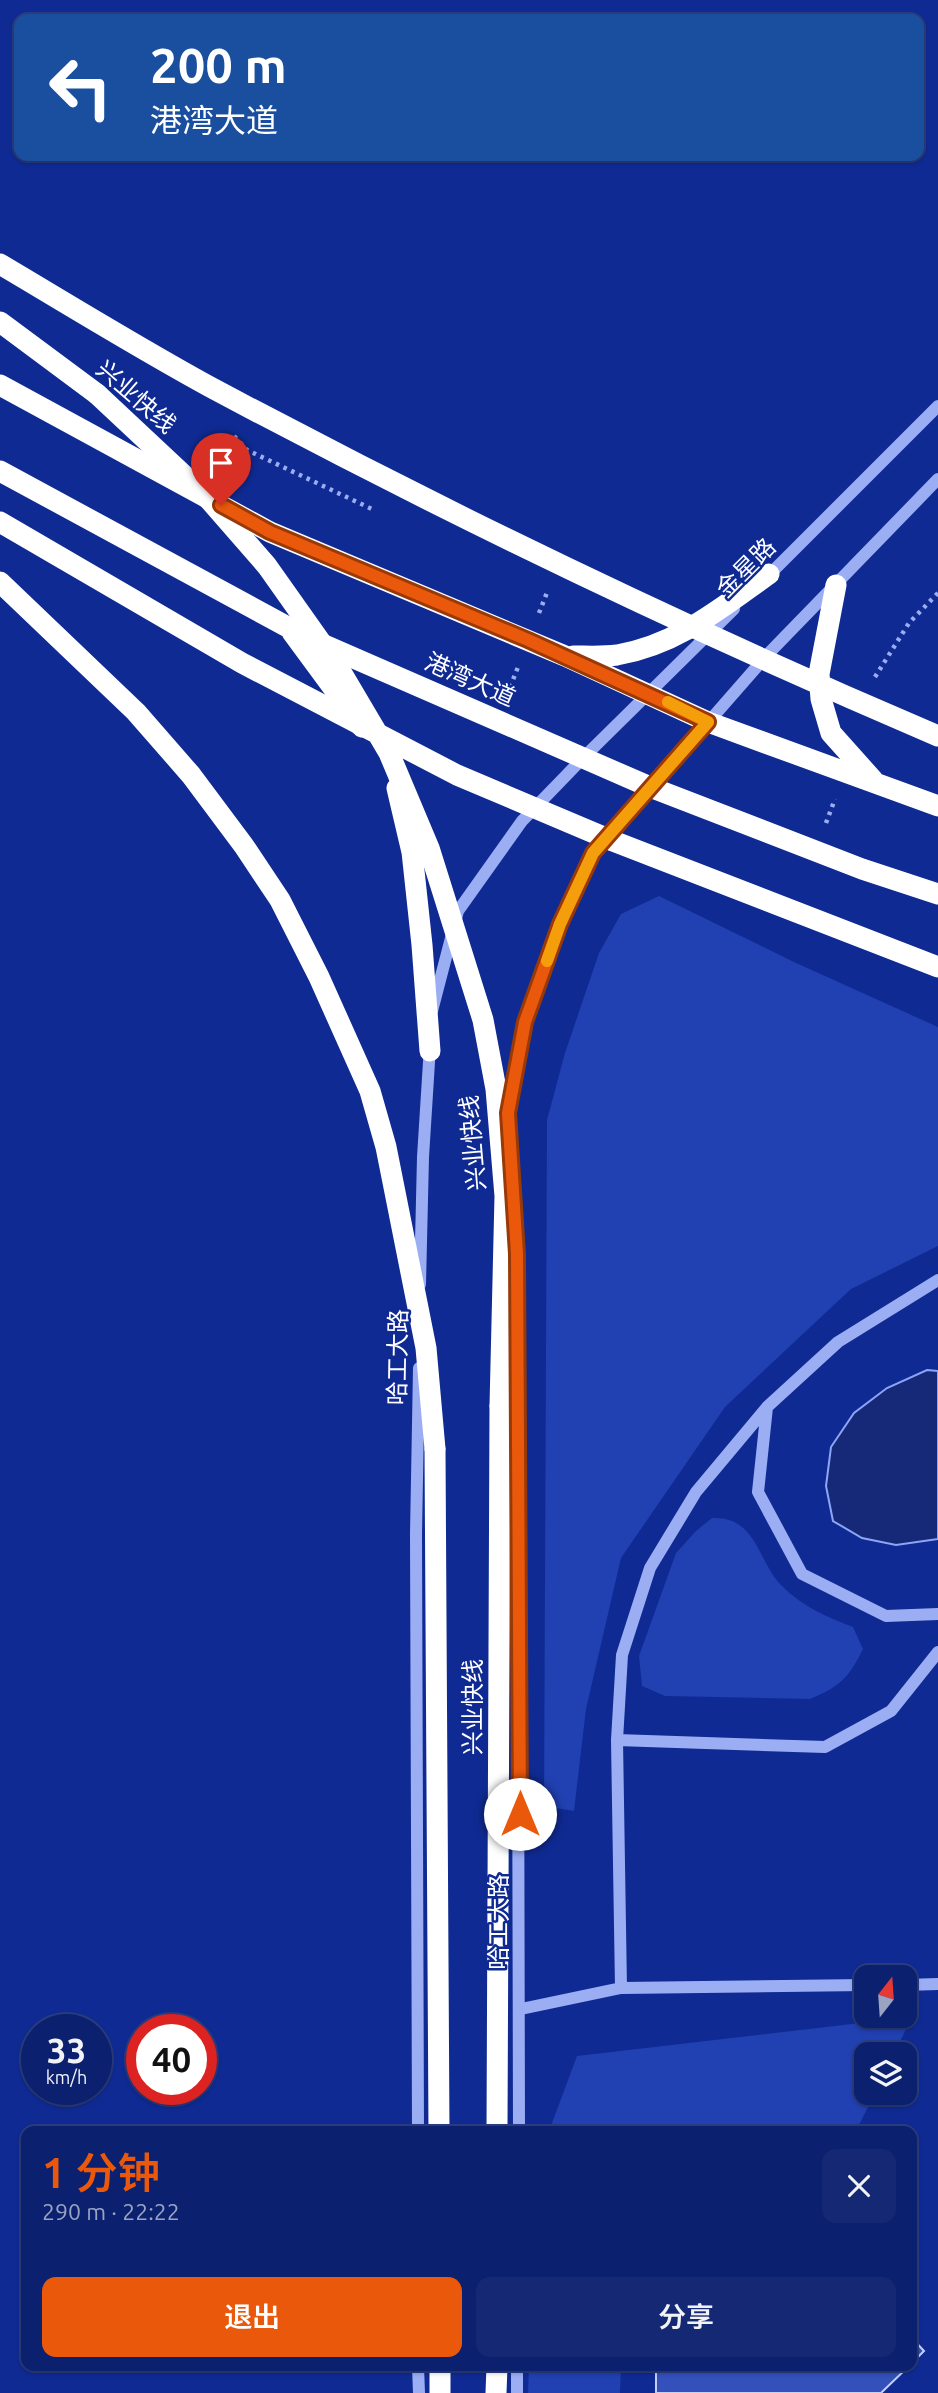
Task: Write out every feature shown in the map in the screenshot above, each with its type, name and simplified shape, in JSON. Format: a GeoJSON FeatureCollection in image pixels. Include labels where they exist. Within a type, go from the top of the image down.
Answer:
{"type":"FeatureCollection","features":[{"type":"Feature","properties":{"kind":"highway"},"geometry":{"type":"LineString","coordinates":[[0,264],[212,388],[374,472],[779,668],[938,736]]}},
{"type":"Feature","properties":{"kind":"highway","name":"兴业快线"},"geometry":{"type":"LineString","coordinates":[[0,322],[97,394],[206,496],[267,566],[337,666],[389,753],[429,848],[483,1020],[496,1089],[505,1196],[500,1406],[498,2126]]}},
{"type":"Feature","properties":{"kind":"highway"},"geometry":{"type":"LineString","coordinates":[[0,385],[270,532],[565,656],[708,722],[938,806]]}},
{"type":"Feature","properties":{"kind":"highway","name":"港湾大道"},"geometry":{"type":"LineString","coordinates":[[0,471],[288,628],[650,787],[862,869],[938,894]]}},
{"type":"Feature","properties":{"kind":"highway"},"geometry":{"type":"LineString","coordinates":[[0,522],[242,663],[457,775],[613,841],[938,967]]}},
{"type":"Feature","properties":{"kind":"highway"},"geometry":{"type":"LineString","coordinates":[[565,656],[615,655],[661,644],[696,626],[769,574]]}},
{"type":"Feature","properties":{"kind":"highway","name":"兴业快线"},"geometry":{"type":"LineString","coordinates":[[0,582],[136,712],[191,775],[244,846],[280,900],[319,977],[370,1091],[383,1136],[426,1348],[435,1449],[439,2126]]}},
{"type":"Feature","properties":{"kind":"highway"},"geometry":{"type":"LineString","coordinates":[[836,585],[819,674],[821,699],[831,733],[877,784]]}},
{"type":"Feature","properties":{"kind":"highway"},"geometry":{"type":"LineString","coordinates":[[288,628],[393,772],[412,852],[429,1051]]}},
{"type":"Feature","properties":{"kind":"highway"},"geometry":{"type":"LineString","coordinates":[[440,2371],[440,2393]]}},
{"type":"Feature","properties":{"kind":"highway"},"geometry":{"type":"LineString","coordinates":[[496,2371],[496,2393]]}},
{"type":"Feature","properties":{"kind":"street","name":"金星路"},"geometry":{"type":"LineString","coordinates":[[583,758],[938,406]]}},
{"type":"Feature","properties":{"kind":"street"},"geometry":{"type":"LineString","coordinates":[[708,722],[768,654],[938,479]]}},
{"type":"Feature","properties":{"kind":"street","name":"哈工大路"},"geometry":{"type":"LineString","coordinates":[[519,2126],[521,2009],[517,1254],[508,1113],[525,1022],[560,924],[593,853],[708,722]]}},
{"type":"Feature","properties":{"kind":"street","name":"哈工大路"},"geometry":{"type":"LineString","coordinates":[[418,2126],[416,1534],[423,1157],[432,1011],[458,911],[522,821],[583,758]]}},
{"type":"Feature","properties":{"kind":"street"},"geometry":{"type":"LineString","coordinates":[[621,1988],[617,1740],[622,1655],[650,1568],[696,1492],[767,1407],[838,1342],[935,1285]]}},
{"type":"Feature","properties":{"kind":"street"},"geometry":{"type":"LineString","coordinates":[[767,1407],[758,1492],[802,1574],[886,1616],[938,1614]]}},
{"type":"Feature","properties":{"kind":"street"},"geometry":{"type":"LineString","coordinates":[[617,1740],[825,1747],[891,1711],[938,1652]]}},
{"type":"Feature","properties":{"kind":"street"},"geometry":{"type":"LineString","coordinates":[[917,1984],[938,1984]]}},
{"type":"Feature","properties":{"kind":"street"},"geometry":{"type":"LineString","coordinates":[[521,2009],[621,1988],[854,1985]]}},
{"type":"Feature","properties":{"kind":"street"},"geometry":{"type":"LineString","coordinates":[[418,2371],[419,2393]]}},
{"type":"Feature","properties":{"kind":"street"},"geometry":{"type":"LineString","coordinates":[[517,2371],[517,2393]]}},
{"type":"Feature","properties":{"kind":"path"},"geometry":{"type":"LineString","coordinates":[[873,681],[909,623],[938,593]]}},
{"type":"Feature","properties":{"kind":"shaded area"},"geometry":{"type":"Polygon","coordinates":[[[659,896],[794,962],[938,1027],[938,1246],[851,1289],[725,1407],[621,1558],[586,1709],[574,1811],[544,1806],[547,1120],[565,1053],[599,953],[621,914],[659,896]]]}},
{"type":"Feature","properties":{"kind":"shaded area"},"geometry":{"type":"Polygon","coordinates":[[[927,1370],[938,1371],[938,1539],[896,1545],[862,1538],[833,1521],[826,1486],[831,1447],[854,1413],[887,1388],[927,1370]]]}},
{"type":"Feature","properties":{"kind":"shaded area"},"geometry":{"type":"Polygon","coordinates":[[[712,1518],[727,1519],[747,1532],[774,1576],[799,1600],[824,1615],[853,1627],[863,1649],[848,1674],[836,1686],[810,1699],[665,1696],[642,1686],[639,1656],[676,1553],[712,1518]]]}},
{"type":"Feature","properties":{"kind":"shaded area"},"geometry":{"type":"Polygon","coordinates":[[[854,2024],[854,2028],[907,2028],[900,2042],[854,2042],[854,2105],[869,2105],[858,2126],[551,2126],[577,2056],[854,2024]]]}},
{"type":"Feature","properties":{"kind":"shaded area"},"geometry":{"type":"Polygon","coordinates":[[[529,2371],[621,2371],[620,2393],[528,2393],[529,2371]]]}},
{"type":"Feature","properties":{"kind":"building"},"geometry":{"type":"Polygon","coordinates":[[[917,2343],[924,2351],[917,2358],[917,2343]]]}},
{"type":"Feature","properties":{"kind":"building"},"geometry":{"type":"Polygon","coordinates":[[[656,2371],[904,2371],[881,2393],[656,2393],[656,2371]]]}},
{"type":"Feature","properties":{"kind":"slow traffic"},"geometry":{"type":"LineString","coordinates":[[547,961],[560,924],[593,853],[708,722],[668,702]]}},
{"type":"Feature","properties":{"kind":"route"},"geometry":{"type":"LineString","coordinates":[[221,505],[270,532],[528,640],[708,722],[593,853],[560,924],[525,1022],[508,1113],[517,1254],[520,1814]]}}]}
